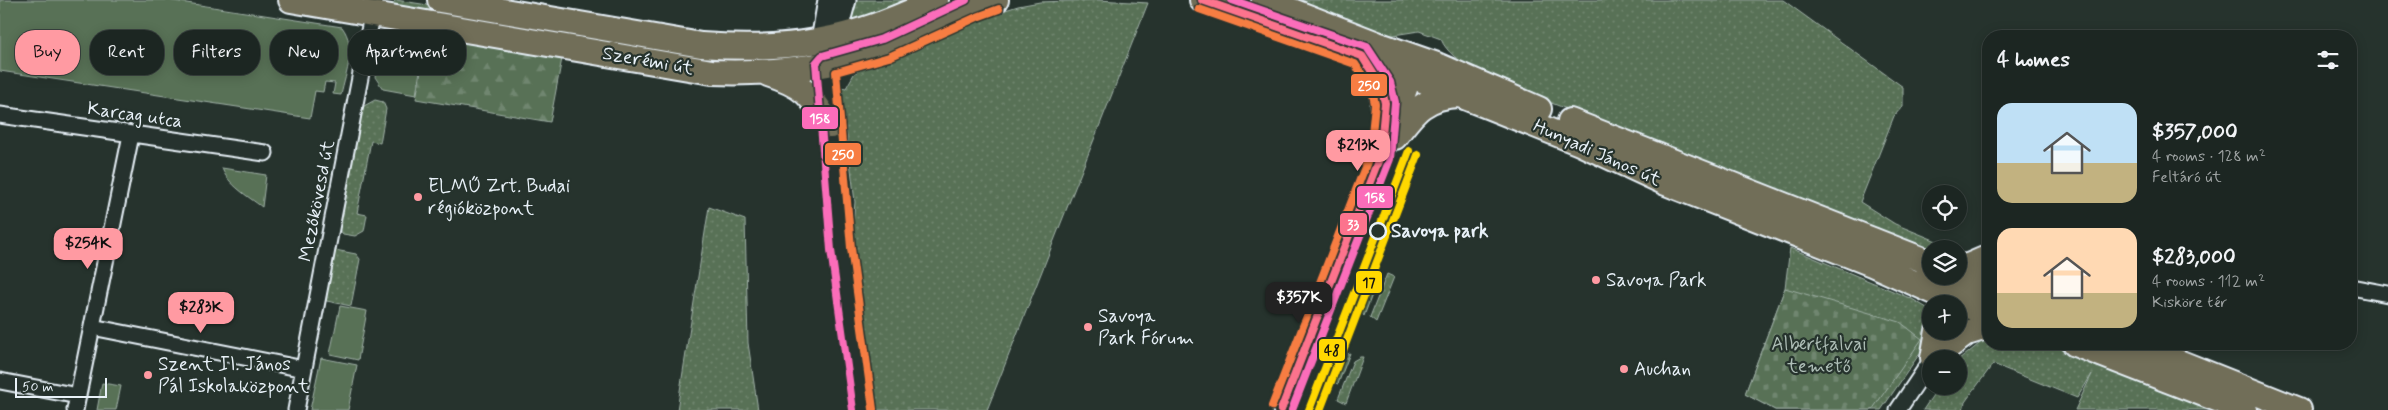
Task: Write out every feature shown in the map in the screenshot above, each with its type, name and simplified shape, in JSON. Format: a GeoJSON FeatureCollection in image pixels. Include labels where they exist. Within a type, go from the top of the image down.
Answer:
{"type":"FeatureCollection","features":[{"type":"Feature","properties":{"kind":"main road","name":"Szerémi út"},"geometry":{"type":"LineString","coordinates":[[291,0],[374,7],[712,72],[764,73],[826,64],[885,48],[996,0]]}},
{"type":"Feature","properties":{"kind":"main road","name":"Szerémi út"},"geometry":{"type":"LineString","coordinates":[[440,0],[701,45],[762,48],[828,40],[898,19],[936,0]]}},
{"type":"Feature","properties":{"kind":"main road"},"geometry":{"type":"LineString","coordinates":[[829,0],[826,64],[830,126],[845,285],[864,410]]}},
{"type":"Feature","properties":{"kind":"main road"},"geometry":{"type":"LineString","coordinates":[[828,40],[845,0]]}},
{"type":"Feature","properties":{"kind":"main road","name":"Hunyadi János út"},"geometry":{"type":"LineString","coordinates":[[1202,0],[1362,56],[1580,143],[1711,202],[1872,264],[1925,295]]}},
{"type":"Feature","properties":{"kind":"main road","name":"Hunyadi János út"},"geometry":{"type":"LineString","coordinates":[[1264,0],[1452,71],[1512,98],[1922,259]]}},
{"type":"Feature","properties":{"kind":"main road"},"geometry":{"type":"LineString","coordinates":[[1380,156],[1410,75],[1409,65],[1401,52]]}},
{"type":"Feature","properties":{"kind":"main road"},"geometry":{"type":"LineString","coordinates":[[1362,56],[1381,86],[1385,103],[1380,156]]}},
{"type":"Feature","properties":{"kind":"main road"},"geometry":{"type":"LineString","coordinates":[[764,73],[788,80],[803,89],[812,97],[830,126]]}},
{"type":"Feature","properties":{"kind":"main road"},"geometry":{"type":"LineString","coordinates":[[1380,156],[1407,120],[1422,105],[1444,96],[1459,95]]}},
{"type":"Feature","properties":{"kind":"main road"},"geometry":{"type":"LineString","coordinates":[[1967,266],[1982,260]]}},
{"type":"Feature","properties":{"kind":"main road"},"geometry":{"type":"LineString","coordinates":[[1872,264],[1974,288],[1981,299]]}},
{"type":"Feature","properties":{"kind":"main road"},"geometry":{"type":"LineString","coordinates":[[1967,282],[1981,299]]}},
{"type":"Feature","properties":{"kind":"main road","name":"Hunyadi János út"},"geometry":{"type":"LineString","coordinates":[[1967,298],[1981,299]]}},
{"type":"Feature","properties":{"kind":"main road"},"geometry":{"type":"LineString","coordinates":[[1945,350],[1968,333],[1982,328]]}},
{"type":"Feature","properties":{"kind":"main road"},"geometry":{"type":"LineString","coordinates":[[2090,350],[2245,410]]}},
{"type":"Feature","properties":{"kind":"main road"},"geometry":{"type":"LineString","coordinates":[[2148,350],[2299,410]]}},
{"type":"Feature","properties":{"kind":"street","name":"Mezőkövesd út"},"geometry":{"type":"LineString","coordinates":[[296,410],[374,7]]}},
{"type":"Feature","properties":{"kind":"street","name":"Karcag utca"},"geometry":{"type":"LineString","coordinates":[[0,115],[265,153]]}},
{"type":"Feature","properties":{"kind":"street"},"geometry":{"type":"LineString","coordinates":[[0,381],[77,403],[131,135]]}},
{"type":"Feature","properties":{"kind":"street"},"geometry":{"type":"LineString","coordinates":[[1281,410],[1380,156]]}},
{"type":"Feature","properties":{"kind":"street"},"geometry":{"type":"LineString","coordinates":[[2357,287],[2388,294]]}},
{"type":"Feature","properties":{"kind":"street"},"geometry":{"type":"LineString","coordinates":[[92,328],[304,369]]}},
{"type":"Feature","properties":{"kind":"street"},"geometry":{"type":"LineString","coordinates":[[1898,410],[1922,375]]}},
{"type":"Feature","properties":{"kind":"green space"},"geometry":{"type":"Polygon","coordinates":[[[0,0],[167,0],[342,27],[348,40],[348,64],[341,95],[333,94],[335,83],[325,82],[323,92],[315,91],[310,118],[26,75],[80,75],[80,30],[15,30],[15,73],[0,71],[0,0]]]}},
{"type":"Feature","properties":{"kind":"green space"},"geometry":{"type":"Polygon","coordinates":[[[396,0],[523,20],[799,55],[806,58],[720,63],[394,6],[393,3],[396,0]]]}},
{"type":"Feature","properties":{"kind":"green space"},"geometry":{"type":"Polygon","coordinates":[[[853,0],[919,0],[853,25],[849,20],[853,0]]]}},
{"type":"Feature","properties":{"kind":"green space"},"geometry":{"type":"Polygon","coordinates":[[[1098,0],[1148,3],[987,410],[878,410],[851,250],[855,202],[841,87],[846,88],[854,74],[862,68],[904,53],[977,19],[1018,6],[1040,2],[1098,0]]]}},
{"type":"Feature","properties":{"kind":"green space"},"geometry":{"type":"Polygon","coordinates":[[[1289,0],[1783,0],[1903,87],[1903,106],[1894,116],[1860,202],[1895,224],[1934,240],[1922,240],[1922,247],[1523,92],[1465,64],[1446,48],[1441,39],[1419,31],[1387,36],[1289,0]]]}},
{"type":"Feature","properties":{"kind":"green space"},"geometry":{"type":"Polygon","coordinates":[[[466,38],[563,53],[550,122],[416,99],[420,75],[466,75],[466,38]]]}},
{"type":"Feature","properties":{"kind":"green space"},"geometry":{"type":"Polygon","coordinates":[[[375,75],[419,75],[416,95],[383,89],[375,75]]]}},
{"type":"Feature","properties":{"kind":"green space"},"geometry":{"type":"Polygon","coordinates":[[[375,100],[383,102],[386,109],[380,143],[371,141],[357,213],[367,215],[364,231],[355,236],[343,234],[337,227],[360,113],[364,106],[375,100]]]}},
{"type":"Feature","properties":{"kind":"green space"},"geometry":{"type":"Polygon","coordinates":[[[222,168],[266,175],[262,207],[233,185],[222,168]]]}},
{"type":"Feature","properties":{"kind":"green space"},"geometry":{"type":"Polygon","coordinates":[[[709,207],[745,220],[748,343],[758,410],[677,410],[709,207]]]}},
{"type":"Feature","properties":{"kind":"green space","name":"Albertfalvai temető"},"geometry":{"type":"Polygon","coordinates":[[[1790,248],[1912,299],[1922,305],[1922,340],[1929,340],[1881,410],[1775,410],[1745,394],[1785,288],[1790,248]]]}},
{"type":"Feature","properties":{"kind":"green space"},"geometry":{"type":"Polygon","coordinates":[[[335,250],[356,254],[360,259],[351,306],[322,300],[331,254],[335,250]]]}},
{"type":"Feature","properties":{"kind":"green space"},"geometry":{"type":"Polygon","coordinates":[[[1387,274],[1394,277],[1376,322],[1370,317],[1387,274]]]}},
{"type":"Feature","properties":{"kind":"green space"},"geometry":{"type":"Polygon","coordinates":[[[1374,283],[1376,284],[1364,316],[1362,313],[1374,283]]]}},
{"type":"Feature","properties":{"kind":"green space","name":"Albertfalvai temető"},"geometry":{"type":"Polygon","coordinates":[[[1785,288],[1900,322],[1922,339],[1872,410],[1775,410],[1745,394],[1785,288]]]}},
{"type":"Feature","properties":{"kind":"green space"},"geometry":{"type":"Polygon","coordinates":[[[340,306],[367,311],[358,360],[330,354],[340,306]]]}},
{"type":"Feature","properties":{"kind":"green space"},"geometry":{"type":"Polygon","coordinates":[[[1982,342],[1982,350],[2069,350],[2228,410],[2075,410],[2092,374],[2077,398],[1993,364],[1965,402],[1963,410],[1923,410],[1933,395],[1967,395],[1967,354],[1982,342]]]}},
{"type":"Feature","properties":{"kind":"green space"},"geometry":{"type":"Polygon","coordinates":[[[1350,353],[1338,384],[1335,383],[1346,355],[1350,353]]]}},
{"type":"Feature","properties":{"kind":"green space"},"geometry":{"type":"Polygon","coordinates":[[[1363,357],[1346,403],[1338,399],[1353,361],[1363,357]]]}},
{"type":"Feature","properties":{"kind":"green space"},"geometry":{"type":"Polygon","coordinates":[[[321,358],[357,365],[348,410],[310,410],[321,358]]]}},
{"type":"Feature","properties":{"kind":"green space"},"geometry":{"type":"Polygon","coordinates":[[[102,383],[121,386],[116,410],[97,410],[102,383]]]}},
{"type":"Feature","properties":{"kind":"transit line","name":"158"},"geometry":{"type":"LineString","coordinates":[[853,410],[831,250],[816,63],[822,56],[882,39],[966,0]]}},
{"type":"Feature","properties":{"kind":"transit line","name":"33"},"geometry":{"type":"LineString","coordinates":[[1202,0],[1362,56],[1381,86],[1385,103],[1380,156],[1281,410]]}},
{"type":"Feature","properties":{"kind":"transit line","name":"158"},"geometry":{"type":"LineString","coordinates":[[1232,0],[1367,47],[1390,82],[1395,102],[1390,159],[1292,410]]}},
{"type":"Feature","properties":{"kind":"transit line","name":"250"},"geometry":{"type":"LineString","coordinates":[[873,409],[851,248],[836,72],[889,57],[999,9]]}},
{"type":"Feature","properties":{"kind":"transit line","name":"250"},"geometry":{"type":"LineString","coordinates":[[1199,9],[1355,64],[1372,90],[1375,104],[1370,154],[1272,406]]}},
{"type":"Feature","properties":{"kind":"transit line","name":"48"},"geometry":{"type":"LineString","coordinates":[[1309,410],[1409,151]]}},
{"type":"Feature","properties":{"kind":"transit line","name":"17"},"geometry":{"type":"LineString","coordinates":[[1320,410],[1418,155]]}},
{"type":"Feature","properties":{"kind":"place","name":"ELMŰ Zrt. Budai régióközpont"},"geometry":{"type":"Point","coordinates":[418,197]}},
{"type":"Feature","properties":{"kind":"place","name":"Savoya park"},"geometry":{"type":"Point","coordinates":[1378,231]}},
{"type":"Feature","properties":{"kind":"place","name":"Savoya Park"},"geometry":{"type":"Point","coordinates":[1596,280]}},
{"type":"Feature","properties":{"kind":"place","name":"Savoya Park Fórum"},"geometry":{"type":"Point","coordinates":[1088,327]}},
{"type":"Feature","properties":{"kind":"place","name":"Auchan"},"geometry":{"type":"Point","coordinates":[1624,369]}},
{"type":"Feature","properties":{"kind":"place","name":"Szent II. János Pál Iskolaközpont"},"geometry":{"type":"Point","coordinates":[148,375]}}]}
